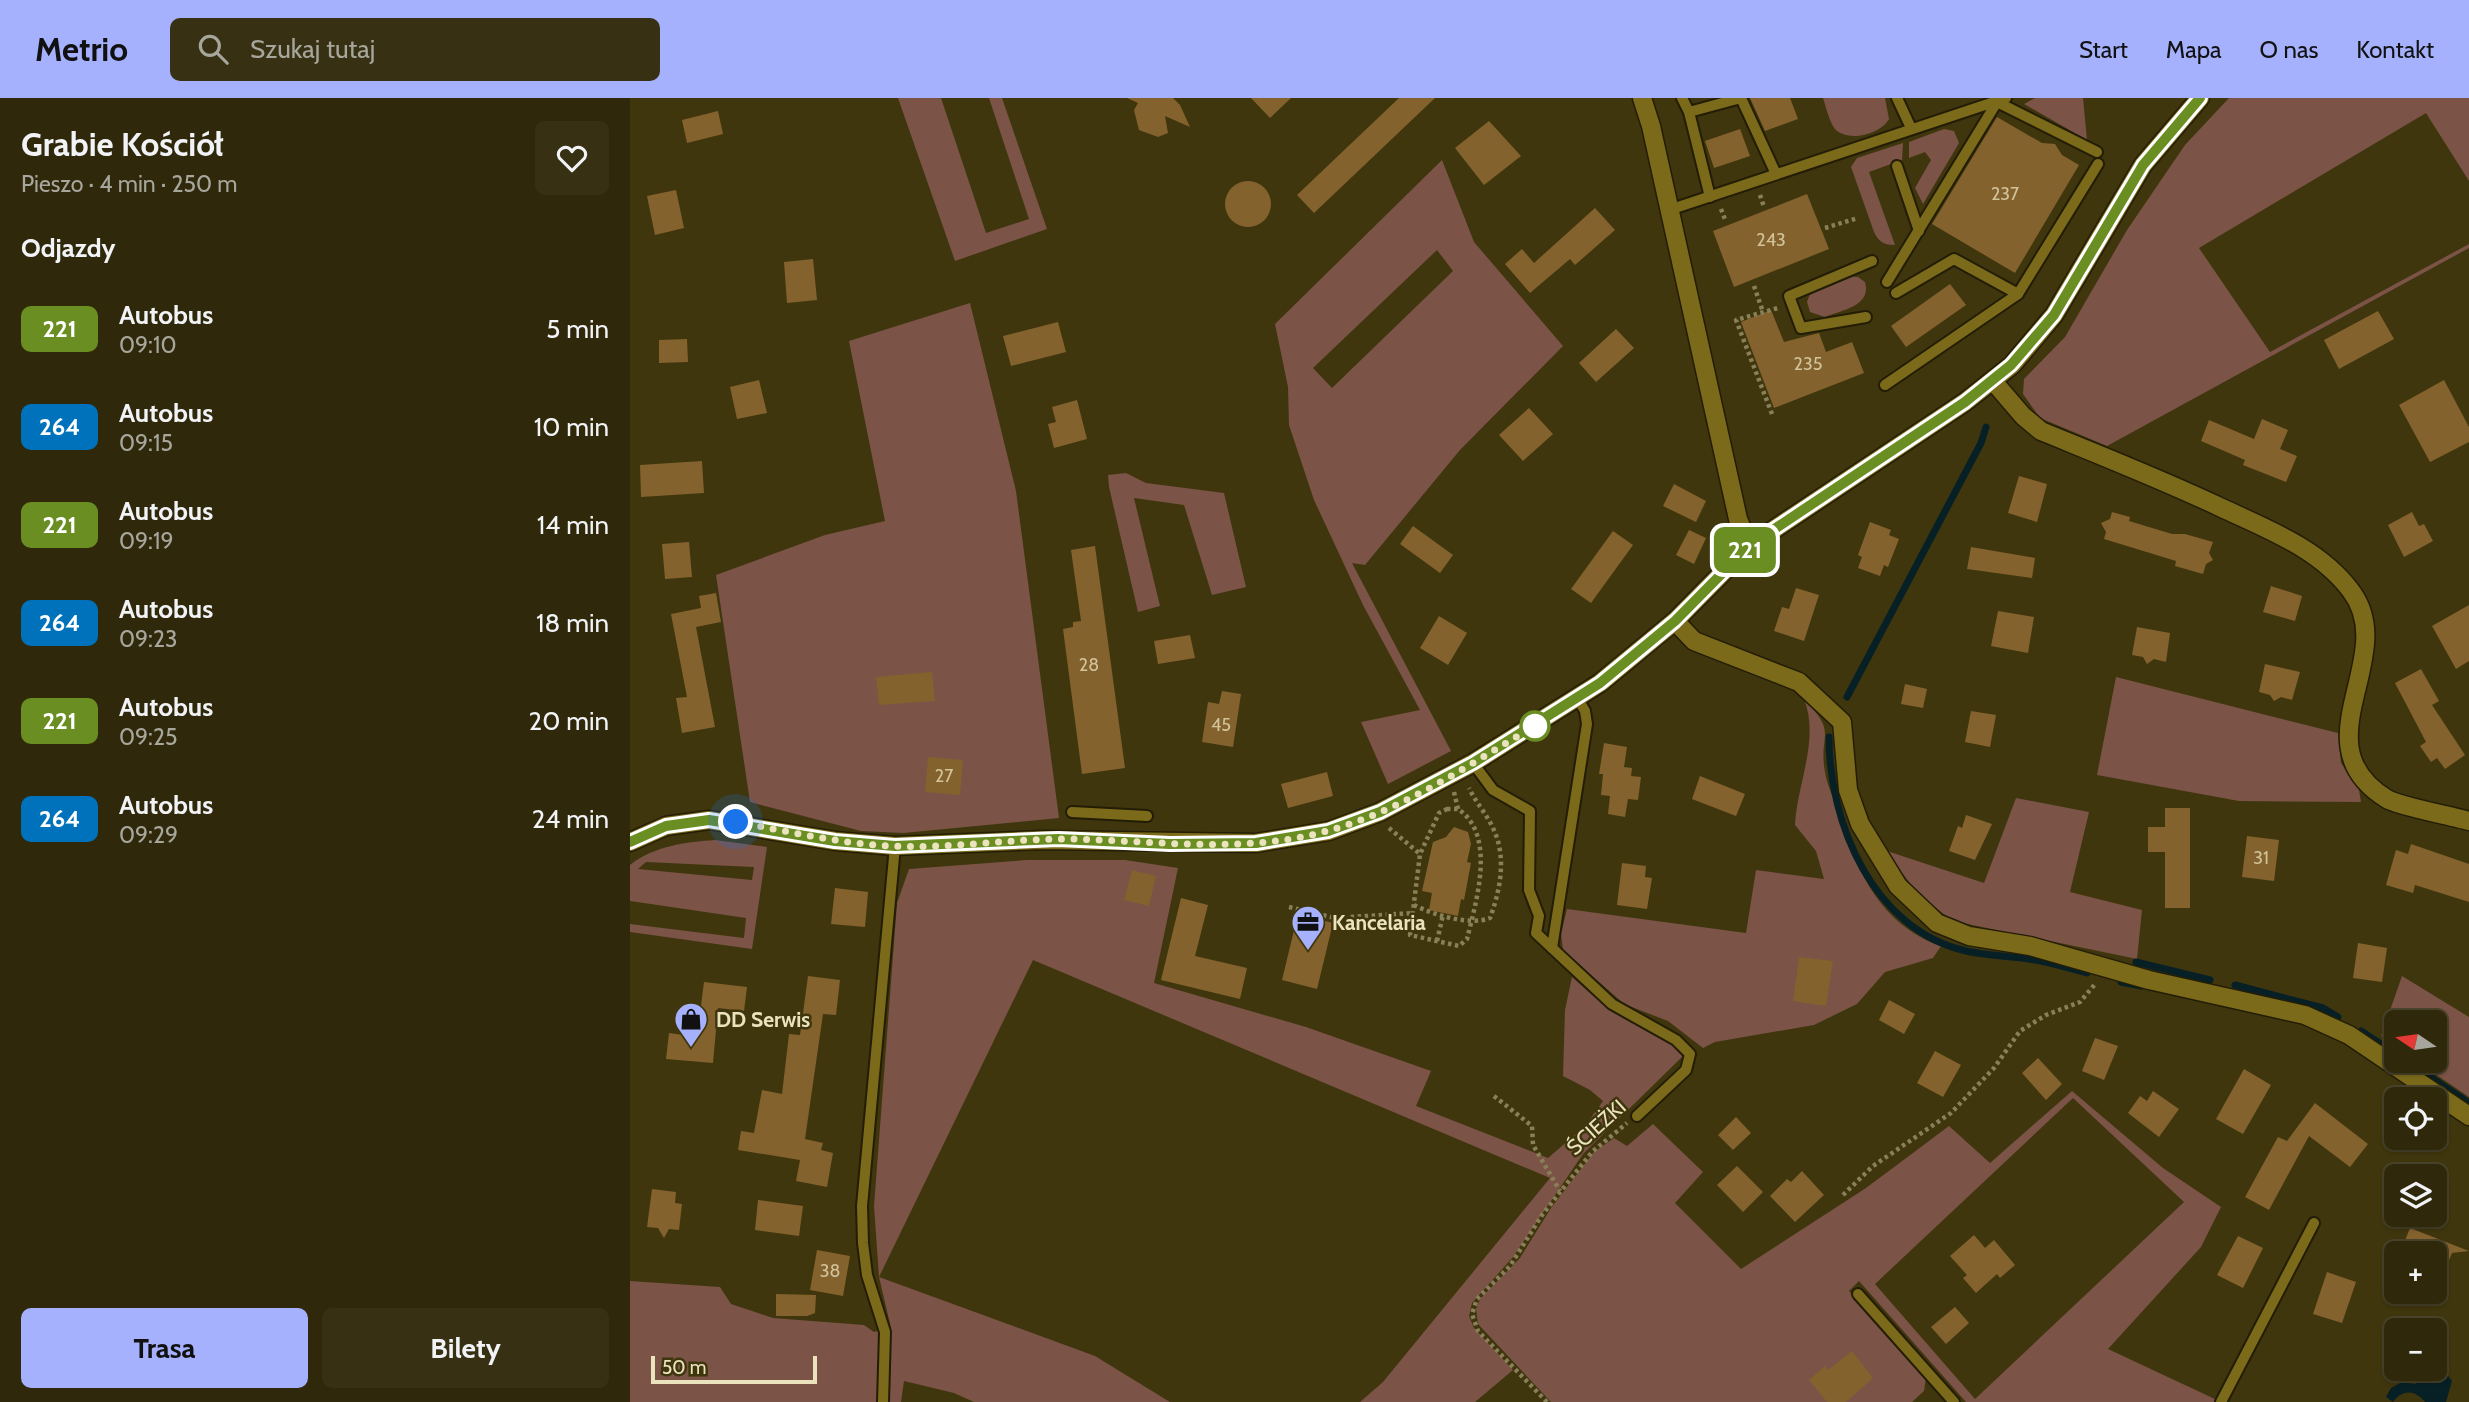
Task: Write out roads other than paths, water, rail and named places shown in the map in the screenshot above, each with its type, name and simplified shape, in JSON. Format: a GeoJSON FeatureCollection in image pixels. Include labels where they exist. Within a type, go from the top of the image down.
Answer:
{"type":"FeatureCollection","features":[{"type":"Feature","properties":{"kind":"street"},"geometry":{"type":"LineString","coordinates":[[1642,98],[1651,126],[1697,325],[1738,519],[1749,546]]}},
{"type":"Feature","properties":{"kind":"street"},"geometry":{"type":"LineString","coordinates":[[630,842],[666,826],[709,820],[835,841],[895,846],[1043,840],[1211,845],[1283,841],[1328,831],[1368,817],[1473,763],[1578,699],[1675,621],[1749,546],[1993,381],[2043,330],[2143,165],[2200,98]]}},
{"type":"Feature","properties":{"kind":"street"},"geometry":{"type":"LineString","coordinates":[[1993,381],[2023,416],[2042,430],[2252,522],[2287,539],[2321,562],[2352,591],[2365,621],[2366,650],[2349,713],[2351,759],[2366,783],[2389,801],[2469,821]]}},
{"type":"Feature","properties":{"kind":"street"},"geometry":{"type":"LineString","coordinates":[[1675,621],[1694,641],[1799,682],[1842,722],[1849,790],[1860,824],[1898,886],[1927,917],[1958,933],[2052,951],[2108,969],[2279,1007],[2321,1021],[2349,1035],[2469,1116]]}},
{"type":"Feature","properties":{"kind":"lane"},"geometry":{"type":"LineString","coordinates":[[1682,98],[1689,112],[1710,197]]}},
{"type":"Feature","properties":{"kind":"lane"},"geometry":{"type":"LineString","coordinates":[[1689,112],[1741,98],[1776,174]]}},
{"type":"Feature","properties":{"kind":"lane"},"geometry":{"type":"LineString","coordinates":[[1897,98],[1911,128]]}},
{"type":"Feature","properties":{"kind":"lane"},"geometry":{"type":"LineString","coordinates":[[1669,210],[2001,100],[2098,152]]}},
{"type":"Feature","properties":{"kind":"lane"},"geometry":{"type":"LineString","coordinates":[[1887,282],[2001,100]]}},
{"type":"Feature","properties":{"kind":"lane"},"geometry":{"type":"LineString","coordinates":[[1885,385],[2018,294],[2098,164]]}},
{"type":"Feature","properties":{"kind":"lane"},"geometry":{"type":"LineString","coordinates":[[1897,166],[1919,231]]}},
{"type":"Feature","properties":{"kind":"lane"},"geometry":{"type":"LineString","coordinates":[[1896,293],[1954,259],[2018,294]]}},
{"type":"Feature","properties":{"kind":"lane"},"geometry":{"type":"LineString","coordinates":[[1866,317],[1801,328],[1789,296],[1871,261]]}},
{"type":"Feature","properties":{"kind":"lane"},"geometry":{"type":"LineString","coordinates":[[1552,948],[1587,724],[1586,711],[1578,699]]}},
{"type":"Feature","properties":{"kind":"lane","name":"ŚCIEŻKI"},"geometry":{"type":"LineString","coordinates":[[1473,763],[1493,790],[1530,811],[1529,890],[1539,916],[1536,933],[1612,1004],[1676,1040],[1690,1054],[1686,1070],[1637,1116]]}},
{"type":"Feature","properties":{"kind":"lane"},"geometry":{"type":"LineString","coordinates":[[1073,812],[1147,816]]}},
{"type":"Feature","properties":{"kind":"lane"},"geometry":{"type":"LineString","coordinates":[[883,1402],[885,1332],[867,1275],[863,1243],[863,1206],[895,846]]}},
{"type":"Feature","properties":{"kind":"lane"},"geometry":{"type":"LineString","coordinates":[[2221,1402],[2314,1223]]}},
{"type":"Feature","properties":{"kind":"lane"},"geometry":{"type":"LineString","coordinates":[[1858,1294],[1954,1402]]}},
{"type":"Feature","properties":{"kind":"water"},"geometry":{"type":"Polygon","coordinates":[[[2447,1376],[2452,1381],[2446,1402],[2425,1402],[2413,1393],[2405,1393],[2393,1402],[2386,1397],[2391,1388],[2402,1382],[2415,1384],[2418,1381],[2447,1381],[2447,1376]]]}},
{"type":"Feature","properties":{"kind":"waterway"},"geometry":{"type":"LineString","coordinates":[[1847,697],[1981,443],[1986,427]]}},
{"type":"Feature","properties":{"kind":"waterway"},"geometry":{"type":"LineString","coordinates":[[1829,737],[1837,804],[1848,837],[1863,868],[1882,897],[1905,921],[1933,939],[1966,951],[2042,961],[2087,973]]}},
{"type":"Feature","properties":{"kind":"waterway"},"geometry":{"type":"LineString","coordinates":[[2136,962],[2210,980]]}},
{"type":"Feature","properties":{"kind":"waterway"},"geometry":{"type":"LineString","coordinates":[[2121,982],[2141,986]]}},
{"type":"Feature","properties":{"kind":"waterway"},"geometry":{"type":"LineString","coordinates":[[2235,985],[2323,1008],[2338,1017]]}},
{"type":"Feature","properties":{"kind":"waterway"},"geometry":{"type":"LineString","coordinates":[[2361,1031],[2384,1046]]}},
{"type":"Feature","properties":{"kind":"waterway"},"geometry":{"type":"LineString","coordinates":[[2424,1073],[2469,1103]]}},
{"type":"Feature","properties":{"kind":"place","name":"Kancelaria"},"geometry":{"type":"Point","coordinates":[1308,952]}},
{"type":"Feature","properties":{"kind":"place","name":"DD Serwis"},"geometry":{"type":"Point","coordinates":[691,1049]}}]}
